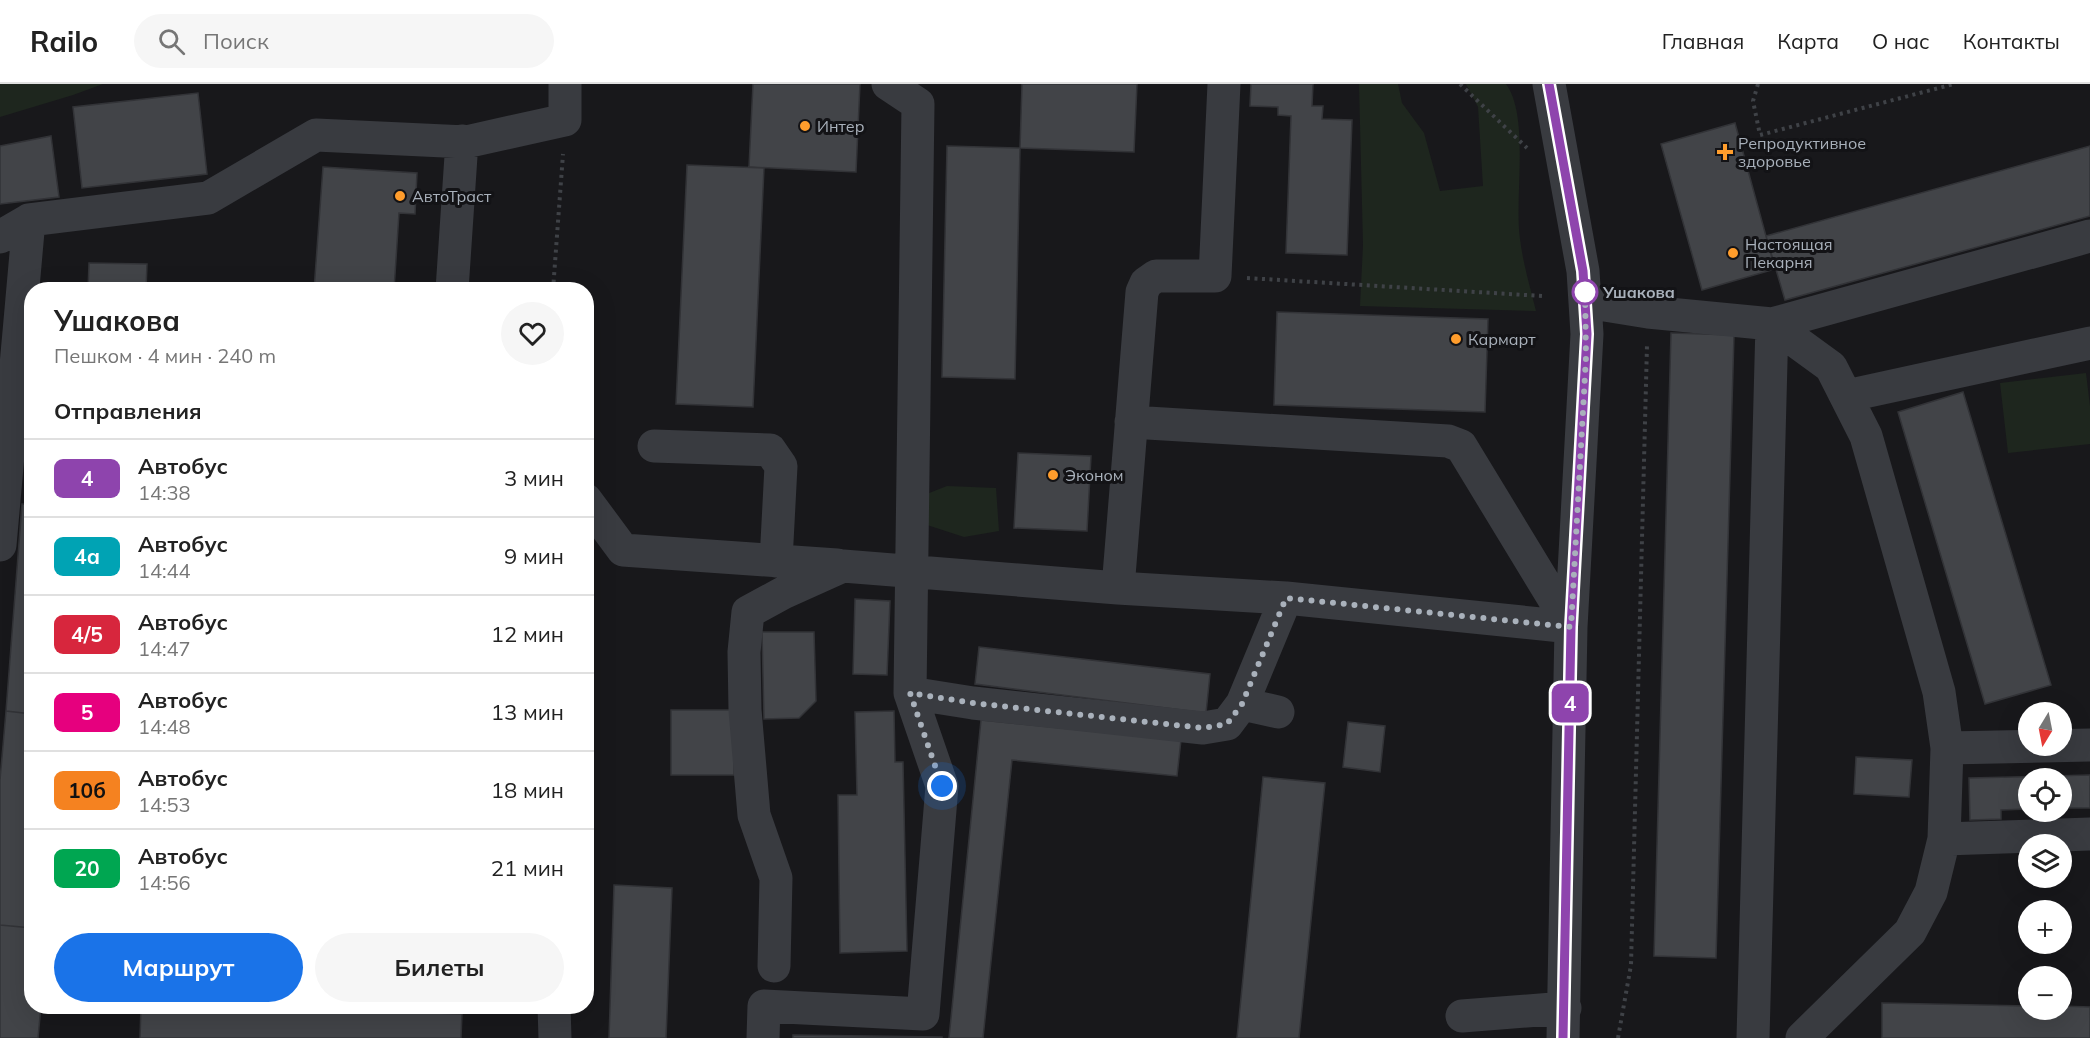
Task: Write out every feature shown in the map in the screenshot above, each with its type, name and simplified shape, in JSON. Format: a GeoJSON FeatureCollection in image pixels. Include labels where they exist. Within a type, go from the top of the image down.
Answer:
{"type":"FeatureCollection","features":[{"type":"Feature","properties":{"kind":"street"},"geometry":{"type":"LineString","coordinates":[[0,237],[28,220],[208,198],[316,135],[466,142],[565,120],[565,84]]}},
{"type":"Feature","properties":{"kind":"street"},"geometry":{"type":"LineString","coordinates":[[763,1038],[764,1006],[923,1014],[942,786],[910,693],[918,104],[888,84]]}},
{"type":"Feature","properties":{"kind":"street"},"geometry":{"type":"LineString","coordinates":[[1118,588],[1142,292],[1146,283],[1156,276],[1215,276],[1224,84]]}},
{"type":"Feature","properties":{"kind":"street"},"geometry":{"type":"LineString","coordinates":[[1462,1016],[1564,1023],[1571,627],[1587,334],[1583,271],[1549,84]]}},
{"type":"Feature","properties":{"kind":"street"},"geometry":{"type":"LineString","coordinates":[[453,282],[462,141]]}},
{"type":"Feature","properties":{"kind":"street"},"geometry":{"type":"LineString","coordinates":[[0,544],[28,220]]}},
{"type":"Feature","properties":{"kind":"street"},"geometry":{"type":"LineString","coordinates":[[1586,302],[1648,312],[1772,324],[2090,236]]}},
{"type":"Feature","properties":{"kind":"street"},"geometry":{"type":"LineString","coordinates":[[1772,324],[1831,367],[1866,436],[1939,692],[1947,748],[1944,839],[1931,892],[1910,932],[1802,1038]]}},
{"type":"Feature","properties":{"kind":"street"},"geometry":{"type":"LineString","coordinates":[[1753,1038],[1772,324]]}},
{"type":"Feature","properties":{"kind":"street"},"geometry":{"type":"LineString","coordinates":[[1845,396],[2090,343]]}},
{"type":"Feature","properties":{"kind":"street"},"geometry":{"type":"LineString","coordinates":[[1131,422],[1448,441],[1461,446],[1571,627]]}},
{"type":"Feature","properties":{"kind":"street"},"geometry":{"type":"LineString","coordinates":[[654,446],[770,450],[781,466],[776,561]]}},
{"type":"Feature","properties":{"kind":"street"},"geometry":{"type":"LineString","coordinates":[[594,511],[623,550],[1118,588],[1286,598],[1571,627]]}},
{"type":"Feature","properties":{"kind":"street"},"geometry":{"type":"LineString","coordinates":[[774,966],[776,878],[754,815],[745,710],[744,652],[748,612],[783,593],[843,566]]}},
{"type":"Feature","properties":{"kind":"street"},"geometry":{"type":"LineString","coordinates":[[1230,722],[1286,598]]}},
{"type":"Feature","properties":{"kind":"street"},"geometry":{"type":"LineString","coordinates":[[910,693],[973,703],[1203,728],[1278,712]]}},
{"type":"Feature","properties":{"kind":"street"},"geometry":{"type":"LineString","coordinates":[[1947,748],[2090,745]]}},
{"type":"Feature","properties":{"kind":"street"},"geometry":{"type":"LineString","coordinates":[[1944,839],[2090,834]]}},
{"type":"Feature","properties":{"kind":"street"},"geometry":{"type":"LineString","coordinates":[[554,1014],[555,1038]]}},
{"type":"Feature","properties":{"kind":"path"},"geometry":{"type":"LineString","coordinates":[[1460,84],[1531,151]]}},
{"type":"Feature","properties":{"kind":"path"},"geometry":{"type":"LineString","coordinates":[[1758,84],[1753,101],[1760,135],[1954,84]]}},
{"type":"Feature","properties":{"kind":"path"},"geometry":{"type":"LineString","coordinates":[[554,282],[565,120]]}},
{"type":"Feature","properties":{"kind":"path"},"geometry":{"type":"LineString","coordinates":[[1215,276],[1542,296]]}},
{"type":"Feature","properties":{"kind":"path"},"geometry":{"type":"LineString","coordinates":[[1618,1038],[1631,964],[1648,312]]}},
{"type":"Feature","properties":{"kind":"shaded area"},"geometry":{"type":"Polygon","coordinates":[[[0,84],[103,84],[0,117],[0,84]]]}},
{"type":"Feature","properties":{"kind":"shaded area"},"geometry":{"type":"Polygon","coordinates":[[[1359,84],[1398,84],[1402,103],[1424,133],[1440,191],[1483,186],[1478,107],[1466,84],[1506,84],[1513,98],[1517,116],[1520,158],[1520,239],[1536,311],[1360,306],[1363,245],[1359,84]]]}},
{"type":"Feature","properties":{"kind":"shaded area"},"geometry":{"type":"Polygon","coordinates":[[[2086,373],[2090,406],[2090,444],[2008,453],[2000,383],[2086,373]]]}},
{"type":"Feature","properties":{"kind":"shaded area"},"geometry":{"type":"Polygon","coordinates":[[[947,486],[996,488],[999,531],[964,537],[924,524],[919,497],[947,486]]]}},
{"type":"Feature","properties":{"kind":"building","name":"Интер"},"geometry":{"type":"Polygon","coordinates":[[[753,84],[860,84],[856,172],[749,167],[753,84]]]}},
{"type":"Feature","properties":{"kind":"building"},"geometry":{"type":"Polygon","coordinates":[[[1022,84],[1137,84],[1134,152],[1020,148],[1022,84]]]}},
{"type":"Feature","properties":{"kind":"building"},"geometry":{"type":"Polygon","coordinates":[[[1251,84],[1313,84],[1312,106],[1323,106],[1322,119],[1352,120],[1347,255],[1286,253],[1291,116],[1278,115],[1278,107],[1250,106],[1251,84]]]}},
{"type":"Feature","properties":{"kind":"building"},"geometry":{"type":"Polygon","coordinates":[[[198,93],[207,174],[82,188],[73,107],[198,93]]]}},
{"type":"Feature","properties":{"kind":"building"},"geometry":{"type":"Polygon","coordinates":[[[1735,123],[1775,269],[1702,290],[1661,144],[1735,123]]]}},
{"type":"Feature","properties":{"kind":"building"},"geometry":{"type":"Polygon","coordinates":[[[51,136],[59,197],[0,204],[0,146],[51,136]]]}},
{"type":"Feature","properties":{"kind":"building"},"geometry":{"type":"Polygon","coordinates":[[[947,146],[1020,148],[1015,379],[942,377],[947,146]]]}},
{"type":"Feature","properties":{"kind":"building"},"geometry":{"type":"Polygon","coordinates":[[[2090,146],[2090,216],[1785,300],[1766,236],[2090,146]]]}},
{"type":"Feature","properties":{"kind":"building"},"geometry":{"type":"Polygon","coordinates":[[[687,165],[764,168],[753,407],[676,404],[687,165]]]}},
{"type":"Feature","properties":{"kind":"building"},"geometry":{"type":"Polygon","coordinates":[[[323,167],[417,173],[415,214],[399,213],[395,282],[315,282],[323,167]]]}},
{"type":"Feature","properties":{"kind":"building"},"geometry":{"type":"Polygon","coordinates":[[[89,263],[147,264],[146,282],[88,282],[89,263]]]}},
{"type":"Feature","properties":{"kind":"building"},"geometry":{"type":"Polygon","coordinates":[[[1277,312],[1488,319],[1485,412],[1274,405],[1277,312]]]}},
{"type":"Feature","properties":{"kind":"building"},"geometry":{"type":"Polygon","coordinates":[[[1671,333],[1734,335],[1716,958],[1654,956],[1671,333]]]}},
{"type":"Feature","properties":{"kind":"building"},"geometry":{"type":"Polygon","coordinates":[[[1963,392],[2051,685],[1985,704],[1898,412],[1963,392]]]}},
{"type":"Feature","properties":{"kind":"building","name":"Эконом"},"geometry":{"type":"Polygon","coordinates":[[[1018,453],[1091,456],[1087,531],[1014,528],[1018,453]]]}},
{"type":"Feature","properties":{"kind":"building"},"geometry":{"type":"Polygon","coordinates":[[[22,504],[24,504],[24,713],[6,711],[22,504]]]}},
{"type":"Feature","properties":{"kind":"building"},"geometry":{"type":"Polygon","coordinates":[[[855,599],[890,601],[887,675],[853,674],[855,599]]]}},
{"type":"Feature","properties":{"kind":"building"},"geometry":{"type":"Polygon","coordinates":[[[762,632],[814,632],[816,701],[799,718],[764,719],[762,632]]]}},
{"type":"Feature","properties":{"kind":"building"},"geometry":{"type":"Polygon","coordinates":[[[979,647],[1210,674],[1206,713],[975,684],[979,647]]]}},
{"type":"Feature","properties":{"kind":"building"},"geometry":{"type":"Polygon","coordinates":[[[671,710],[734,710],[734,775],[671,775],[671,710]]]}},
{"type":"Feature","properties":{"kind":"building"},"geometry":{"type":"Polygon","coordinates":[[[6,711],[24,713],[24,927],[0,925],[0,780],[6,711]]]}},
{"type":"Feature","properties":{"kind":"building"},"geometry":{"type":"Polygon","coordinates":[[[894,711],[895,762],[903,762],[907,951],[840,953],[838,795],[857,795],[855,712],[894,711]]]}},
{"type":"Feature","properties":{"kind":"building"},"geometry":{"type":"Polygon","coordinates":[[[981,720],[1181,740],[1177,776],[1012,760],[983,1038],[949,1038],[981,720]]]}},
{"type":"Feature","properties":{"kind":"building"},"geometry":{"type":"Polygon","coordinates":[[[1348,722],[1385,726],[1380,772],[1343,767],[1348,722]]]}},
{"type":"Feature","properties":{"kind":"building"},"geometry":{"type":"Polygon","coordinates":[[[1856,757],[1912,760],[1909,797],[1854,794],[1856,757]]]}},
{"type":"Feature","properties":{"kind":"building"},"geometry":{"type":"Polygon","coordinates":[[[2072,775],[2090,775],[2090,808],[2072,808],[2072,775]]]}},
{"type":"Feature","properties":{"kind":"building"},"geometry":{"type":"Polygon","coordinates":[[[1263,777],[1325,783],[1299,1038],[1237,1038],[1263,777]]]}},
{"type":"Feature","properties":{"kind":"building"},"geometry":{"type":"Polygon","coordinates":[[[2018,777],[2018,809],[2001,810],[2001,819],[1970,820],[1969,778],[2018,777]]]}},
{"type":"Feature","properties":{"kind":"building"},"geometry":{"type":"Polygon","coordinates":[[[614,885],[672,888],[666,1038],[609,1038],[614,885]]]}},
{"type":"Feature","properties":{"kind":"building"},"geometry":{"type":"Polygon","coordinates":[[[0,925],[24,927],[24,1014],[40,1014],[38,1038],[0,1038],[0,925]]]}},
{"type":"Feature","properties":{"kind":"building"},"geometry":{"type":"Polygon","coordinates":[[[1882,1003],[2018,1006],[2018,1020],[2072,1020],[2072,1006],[2090,1007],[2090,1038],[1882,1038],[1882,1003]]]}},
{"type":"Feature","properties":{"kind":"building"},"geometry":{"type":"Polygon","coordinates":[[[141,1014],[462,1014],[461,1038],[140,1038],[141,1014]]]}},
{"type":"Feature","properties":{"kind":"building"},"geometry":{"type":"Polygon","coordinates":[[[793,1035],[942,1037],[942,1038],[793,1038],[793,1035]]]}},
{"type":"Feature","properties":{"kind":"bus line","name":"4"},"geometry":{"type":"LineString","coordinates":[[1549,84],[1583,271],[1587,334],[1571,627],[1563,1038]]}},
{"type":"Feature","properties":{"kind":"place","name":"Интер"},"geometry":{"type":"Point","coordinates":[805,126]}},
{"type":"Feature","properties":{"kind":"place","name":"Репродуктивное здоровье"},"geometry":{"type":"Point","coordinates":[1725,152]}},
{"type":"Feature","properties":{"kind":"place","name":"АвтоТраст"},"geometry":{"type":"Point","coordinates":[400,196]}},
{"type":"Feature","properties":{"kind":"place","name":"Настоящая Пекарня"},"geometry":{"type":"Point","coordinates":[1733,253]}},
{"type":"Feature","properties":{"kind":"place","name":"Ушакова"},"geometry":{"type":"Point","coordinates":[1585,292]}},
{"type":"Feature","properties":{"kind":"place","name":"Кармарт"},"geometry":{"type":"Point","coordinates":[1456,339]}},
{"type":"Feature","properties":{"kind":"place","name":"Эконом"},"geometry":{"type":"Point","coordinates":[1053,475]}},
{"type":"Feature","properties":{"kind":"route"},"geometry":{"type":"LineString","coordinates":[[942,786],[910,693],[973,703],[1203,728],[1227,724],[1242,704],[1286,598],[1571,627],[1587,334],[1585,287],[1585,292]]}}]}
